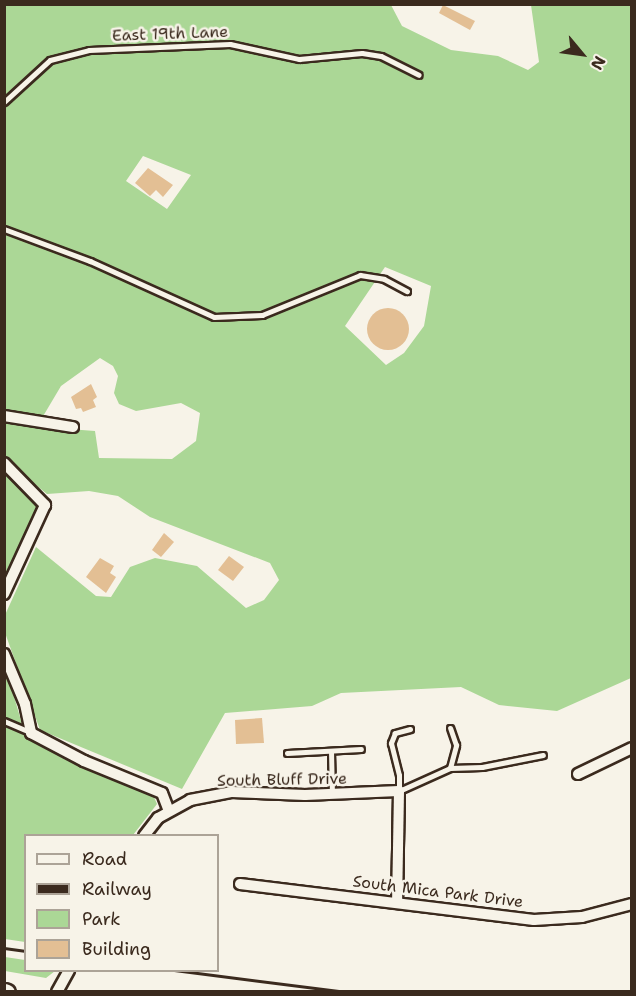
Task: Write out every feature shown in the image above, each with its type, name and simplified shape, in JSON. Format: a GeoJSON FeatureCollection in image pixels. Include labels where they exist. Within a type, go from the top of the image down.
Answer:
{"type":"FeatureCollection","features":[{"type":"Feature","properties":{"kind":"street"},"geometry":{"type":"LineString","coordinates":[[4,416],[74,427]]}},
{"type":"Feature","properties":{"kind":"street"},"geometry":{"type":"LineString","coordinates":[[4,463],[45,505],[4,594]]}},
{"type":"Feature","properties":{"kind":"street"},"geometry":{"type":"LineString","coordinates":[[4,654],[25,704],[31,733],[84,761],[162,793],[169,811],[146,834]]}},
{"type":"Feature","properties":{"kind":"street"},"geometry":{"type":"LineString","coordinates":[[578,774],[632,748]]}},
{"type":"Feature","properties":{"kind":"street"},"geometry":{"type":"LineString","coordinates":[[397,901],[399,791]]}},
{"type":"Feature","properties":{"kind":"street","name":"South Bluff Drive"},"geometry":{"type":"LineString","coordinates":[[169,811],[190,800],[232,792],[332,794],[399,791]]}},
{"type":"Feature","properties":{"kind":"street","name":"South Mica Park Drive"},"geometry":{"type":"LineString","coordinates":[[240,884],[397,901],[534,920],[582,917],[632,904]]}},
{"type":"Feature","properties":{"kind":"street"},"geometry":{"type":"LineString","coordinates":[[57,992],[68,972]]}},
{"type":"Feature","properties":{"kind":"lane","name":"East 19th Lane"},"geometry":{"type":"LineString","coordinates":[[4,102],[50,60],[89,50],[230,44],[299,59],[373,54],[419,75]]}},
{"type":"Feature","properties":{"kind":"lane"},"geometry":{"type":"LineString","coordinates":[[4,229],[90,261],[214,317],[262,315],[360,275],[384,279],[407,291]]}},
{"type":"Feature","properties":{"kind":"lane"},"geometry":{"type":"LineString","coordinates":[[4,721],[31,733]]}},
{"type":"Feature","properties":{"kind":"lane"},"geometry":{"type":"LineString","coordinates":[[450,728],[456,741],[450,768]]}},
{"type":"Feature","properties":{"kind":"lane"},"geometry":{"type":"LineString","coordinates":[[410,729],[395,734],[391,743],[399,775],[399,791],[450,768],[482,767],[543,755]]}},
{"type":"Feature","properties":{"kind":"lane"},"geometry":{"type":"LineString","coordinates":[[287,753],[361,749]]}},
{"type":"Feature","properties":{"kind":"lane"},"geometry":{"type":"LineString","coordinates":[[331,751],[332,794]]}},
{"type":"Feature","properties":{"kind":"green space"},"geometry":{"type":"Polygon","coordinates":[[[4,5],[391,5],[402,26],[451,50],[498,56],[528,70],[539,62],[531,5],[631,5],[631,678],[557,711],[499,705],[461,687],[341,693],[312,706],[225,713],[182,789],[40,730],[4,630],[5,615],[36,547],[96,596],[111,597],[130,567],[155,558],[197,566],[246,608],[264,600],[279,580],[270,563],[150,517],[118,496],[89,491],[47,494],[5,460],[4,5]],[[143,156],[126,181],[167,209],[191,175],[143,156]],[[385,267],[345,326],[386,365],[404,353],[424,326],[431,286],[385,267]],[[100,358],[61,386],[42,418],[42,427],[95,431],[99,458],[172,459],[196,441],[200,413],[181,403],[136,411],[119,404],[114,393],[118,376],[113,366],[100,358]]]}},
{"type":"Feature","properties":{"kind":"green space"},"geometry":{"type":"Polygon","coordinates":[[[5,469],[35,500],[37,513],[5,583],[5,469]]]}},
{"type":"Feature","properties":{"kind":"green space"},"geometry":{"type":"Polygon","coordinates":[[[5,666],[25,734],[153,795],[157,804],[134,834],[24,834],[24,942],[5,939],[5,666]]]}},
{"type":"Feature","properties":{"kind":"green space"},"geometry":{"type":"Polygon","coordinates":[[[5,957],[24,960],[24,972],[54,972],[46,978],[5,971],[5,957]]]}},
{"type":"Feature","properties":{"kind":"building"},"geometry":{"type":"Polygon","coordinates":[[[443,5],[475,21],[470,30],[439,13],[443,5]]]}},
{"type":"Feature","properties":{"kind":"building"},"geometry":{"type":"Polygon","coordinates":[[[148,168],[173,185],[163,197],[156,190],[150,196],[135,183],[148,168]]]}},
{"type":"Feature","properties":{"kind":"building"},"geometry":{"type":"Polygon","coordinates":[[[388,308],[403,314],[409,329],[403,344],[388,350],[373,344],[367,329],[373,314],[388,308]]]}},
{"type":"Feature","properties":{"kind":"building"},"geometry":{"type":"Polygon","coordinates":[[[91,384],[97,397],[93,400],[96,407],[83,412],[81,408],[76,409],[71,397],[91,384]]]}},
{"type":"Feature","properties":{"kind":"building"},"geometry":{"type":"Polygon","coordinates":[[[164,533],[174,542],[161,557],[152,550],[164,533]]]}},
{"type":"Feature","properties":{"kind":"building"},"geometry":{"type":"Polygon","coordinates":[[[229,556],[244,567],[233,581],[218,570],[229,556]]]}},
{"type":"Feature","properties":{"kind":"building"},"geometry":{"type":"Polygon","coordinates":[[[100,558],[114,566],[110,573],[116,577],[106,593],[86,577],[100,558]]]}},
{"type":"Feature","properties":{"kind":"building"},"geometry":{"type":"Polygon","coordinates":[[[262,718],[264,743],[236,744],[235,720],[262,718]]]}},
{"type":"Feature","properties":{"kind":"railway"},"geometry":{"type":"LineString","coordinates":[[4,948],[24,951]]}},
{"type":"Feature","properties":{"kind":"railway"},"geometry":{"type":"LineString","coordinates":[[190,972],[345,992]]}}]}
